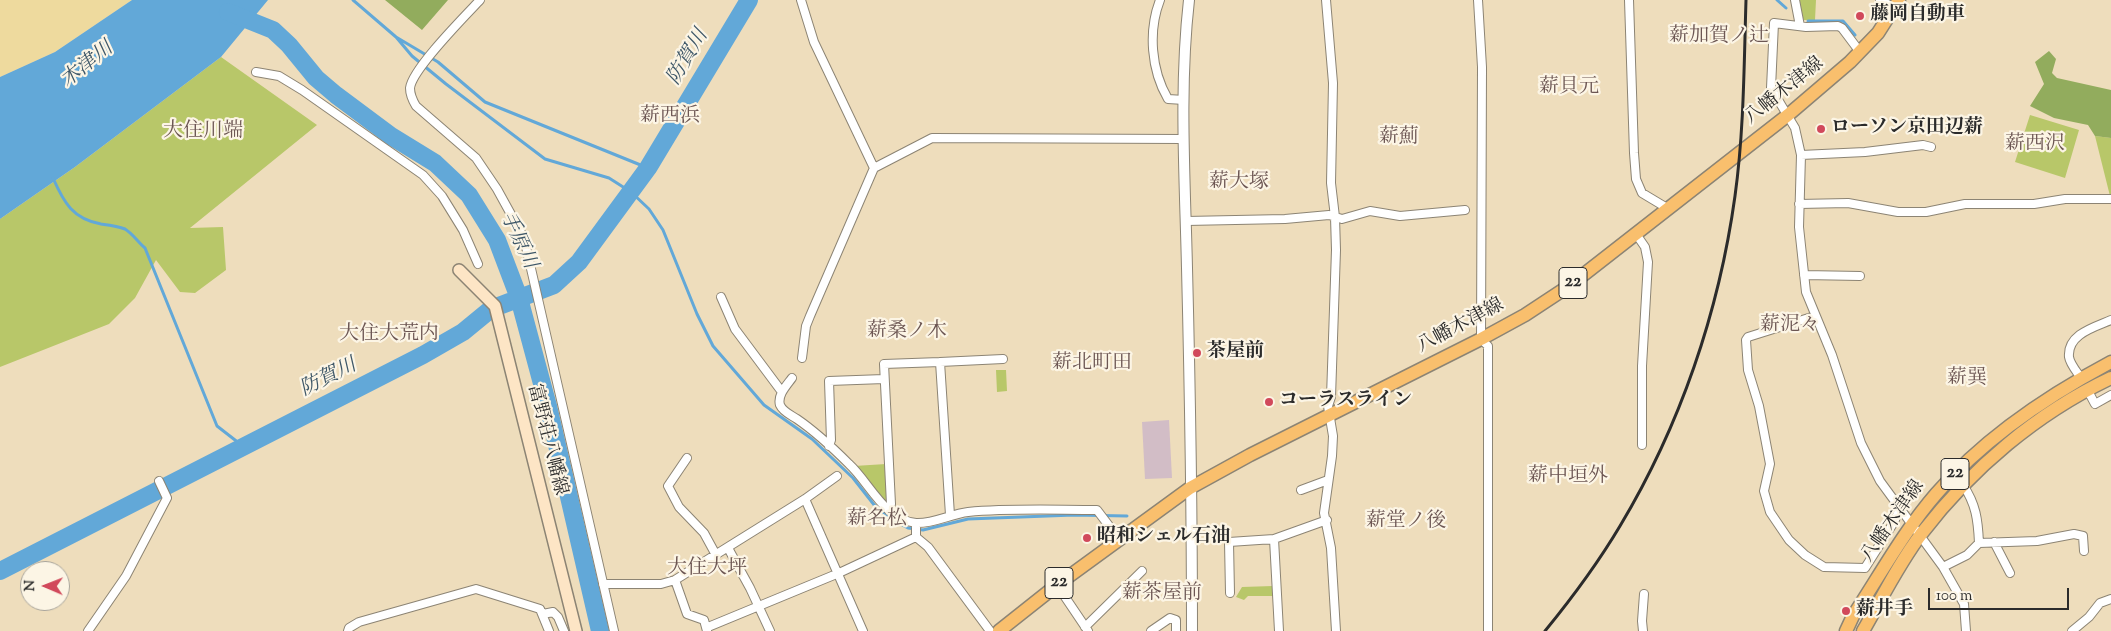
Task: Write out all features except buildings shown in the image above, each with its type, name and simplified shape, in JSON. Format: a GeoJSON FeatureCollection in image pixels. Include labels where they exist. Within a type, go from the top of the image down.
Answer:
{"type":"FeatureCollection","features":[{"type":"Feature","properties":{"kind":"main road","name":"八幡木津線"},"geometry":{"type":"LineString","coordinates":[[999,631],[1056,584],[1190,488],[1250,455],[1482,339],[1525,315],[1569,286],[1788,114],[1860,52],[1878,33],[1897,4]]}},
{"type":"Feature","properties":{"kind":"main road","name":"富野荘八幡線"},"geometry":{"type":"LineString","coordinates":[[459,270],[495,306],[576,631]]}},
{"type":"Feature","properties":{"kind":"main road","name":"八幡木津線"},"geometry":{"type":"LineString","coordinates":[[1863,631],[1921,535],[1963,485],[2010,442],[2111,362]]}},
{"type":"Feature","properties":{"kind":"main road","name":"八幡木津線"},"geometry":{"type":"LineString","coordinates":[[1846,631],[1853,616],[1912,524],[1936,493],[1957,472],[1994,440],[2037,407],[2084,384],[2111,378]]}},
{"type":"Feature","properties":{"kind":"street"},"geometry":{"type":"LineString","coordinates":[[480,0],[436,48],[413,79],[410,89],[416,106],[476,158],[497,189],[524,238],[614,631]]}},
{"type":"Feature","properties":{"kind":"street"},"geometry":{"type":"LineString","coordinates":[[800,0],[814,42],[874,168]]}},
{"type":"Feature","properties":{"kind":"street"},"geometry":{"type":"LineString","coordinates":[[1160,0],[1154,27],[1154,59],[1157,75],[1168,99],[1184,100]]}},
{"type":"Feature","properties":{"kind":"street"},"geometry":{"type":"LineString","coordinates":[[1189,0],[1185,34],[1184,139],[1192,631]]}},
{"type":"Feature","properties":{"kind":"street"},"geometry":{"type":"LineString","coordinates":[[1326,0],[1333,83],[1331,183],[1336,250],[1329,415],[1333,436],[1325,506],[1331,548],[1336,631]]}},
{"type":"Feature","properties":{"kind":"street"},"geometry":{"type":"LineString","coordinates":[[1478,0],[1482,67],[1482,339],[1488,346],[1488,631]]}},
{"type":"Feature","properties":{"kind":"street"},"geometry":{"type":"LineString","coordinates":[[1629,0],[1636,179],[1642,193],[1667,208]]}},
{"type":"Feature","properties":{"kind":"street"},"geometry":{"type":"LineString","coordinates":[[1795,0],[1800,26]]}},
{"type":"Feature","properties":{"kind":"street"},"geometry":{"type":"LineString","coordinates":[[1880,0],[1897,4]]}},
{"type":"Feature","properties":{"kind":"street"},"geometry":{"type":"LineString","coordinates":[[1860,52],[1842,28],[1774,23],[1771,88],[1795,128],[1801,155],[1799,226],[1806,292],[1832,355],[1862,443],[1880,481],[1943,567],[1964,604],[1966,631]]}},
{"type":"Feature","properties":{"kind":"street"},"geometry":{"type":"LineString","coordinates":[[256,72],[279,76],[302,90],[424,175],[442,196],[464,230],[478,264]]}},
{"type":"Feature","properties":{"kind":"street"},"geometry":{"type":"LineString","coordinates":[[802,358],[806,326],[874,168],[932,138],[1184,139]]}},
{"type":"Feature","properties":{"kind":"street"},"geometry":{"type":"LineString","coordinates":[[1801,155],[1865,152],[1923,145],[1931,147]]}},
{"type":"Feature","properties":{"kind":"street"},"geometry":{"type":"LineString","coordinates":[[1800,204],[1848,203],[1898,212],[1926,212],[1965,204],[2034,204],[2080,198],[2111,199]]}},
{"type":"Feature","properties":{"kind":"street"},"geometry":{"type":"LineString","coordinates":[[1186,221],[1285,219],[1329,215],[1342,219],[1370,211],[1400,216],[1465,210]]}},
{"type":"Feature","properties":{"kind":"street"},"geometry":{"type":"LineString","coordinates":[[1636,234],[1645,247],[1648,262],[1642,366],[1642,445]]}},
{"type":"Feature","properties":{"kind":"street"},"geometry":{"type":"LineString","coordinates":[[1804,275],[1860,276]]}},
{"type":"Feature","properties":{"kind":"street"},"geometry":{"type":"LineString","coordinates":[[721,297],[735,330],[782,392]]}},
{"type":"Feature","properties":{"kind":"street"},"geometry":{"type":"LineString","coordinates":[[1815,316],[1748,337],[1746,340],[1748,370],[1759,406],[1770,464],[1764,491],[1770,512],[1789,540],[1805,555],[1824,567],[1865,568],[1894,522],[1900,508]]}},
{"type":"Feature","properties":{"kind":"street"},"geometry":{"type":"LineString","coordinates":[[2111,320],[2078,335],[2070,346],[2069,359],[2095,404],[2111,395]]}},
{"type":"Feature","properties":{"kind":"street"},"geometry":{"type":"LineString","coordinates":[[889,510],[891,504],[884,364],[1003,359]]}},
{"type":"Feature","properties":{"kind":"street"},"geometry":{"type":"LineString","coordinates":[[940,362],[950,515]]}},
{"type":"Feature","properties":{"kind":"street"},"geometry":{"type":"LineString","coordinates":[[792,378],[782,392],[779,402],[782,409],[803,423],[829,446],[860,474],[876,498],[916,530],[928,547],[999,631]]}},
{"type":"Feature","properties":{"kind":"street"},"geometry":{"type":"LineString","coordinates":[[829,446],[831,440],[829,381],[884,379]]}},
{"type":"Feature","properties":{"kind":"street"},"geometry":{"type":"LineString","coordinates":[[687,458],[668,486],[679,507],[704,533],[716,555]]}},
{"type":"Feature","properties":{"kind":"street"},"geometry":{"type":"LineString","coordinates":[[603,584],[661,584],[675,580],[805,499],[837,476]]}},
{"type":"Feature","properties":{"kind":"street"},"geometry":{"type":"LineString","coordinates":[[1306,478],[1309,487]]}},
{"type":"Feature","properties":{"kind":"street"},"geometry":{"type":"LineString","coordinates":[[1301,490],[1328,480]]}},
{"type":"Feature","properties":{"kind":"street"},"geometry":{"type":"LineString","coordinates":[[88,631],[126,576],[167,498],[159,481]]}},
{"type":"Feature","properties":{"kind":"street"},"geometry":{"type":"LineString","coordinates":[[1963,485],[1972,499],[1978,524],[1979,543]]}},
{"type":"Feature","properties":{"kind":"street"},"geometry":{"type":"LineString","coordinates":[[805,499],[863,631]]}},
{"type":"Feature","properties":{"kind":"street"},"geometry":{"type":"LineString","coordinates":[[675,580],[687,614],[704,620],[708,629],[839,573],[916,530],[950,515],[968,512],[1097,510],[1119,539]]}},
{"type":"Feature","properties":{"kind":"street"},"geometry":{"type":"LineString","coordinates":[[1230,593],[1229,542],[1274,539],[1328,520]]}},
{"type":"Feature","properties":{"kind":"street"},"geometry":{"type":"LineString","coordinates":[[1943,567],[1967,555],[1979,543],[2037,540],[2074,534],[2083,536],[2084,551]]}},
{"type":"Feature","properties":{"kind":"street"},"geometry":{"type":"LineString","coordinates":[[1274,539],[1279,631]]}},
{"type":"Feature","properties":{"kind":"street"},"geometry":{"type":"LineString","coordinates":[[1994,542],[2010,572]]}},
{"type":"Feature","properties":{"kind":"street"},"geometry":{"type":"LineString","coordinates":[[728,548],[770,631]]}},
{"type":"Feature","properties":{"kind":"street"},"geometry":{"type":"LineString","coordinates":[[1056,584],[1087,629],[1142,571]]}},
{"type":"Feature","properties":{"kind":"street"},"geometry":{"type":"LineString","coordinates":[[348,631],[349,628],[360,622],[476,589],[540,609],[549,631]]}},
{"type":"Feature","properties":{"kind":"street"},"geometry":{"type":"LineString","coordinates":[[1643,631],[1644,594]]}},
{"type":"Feature","properties":{"kind":"street"},"geometry":{"type":"LineString","coordinates":[[2072,631],[2089,617],[2100,603],[2111,599]]}},
{"type":"Feature","properties":{"kind":"street"},"geometry":{"type":"LineString","coordinates":[[543,614],[554,612],[564,631]]}},
{"type":"Feature","properties":{"kind":"street"},"geometry":{"type":"LineString","coordinates":[[1151,631],[1170,618],[1176,620],[1176,631]]}},
{"type":"Feature","properties":{"kind":"shaded area"},"geometry":{"type":"Polygon","coordinates":[[[1169,420],[1172,478],[1145,479],[1142,422],[1169,420]]]}},
{"type":"Feature","properties":{"kind":"green space"},"geometry":{"type":"Polygon","coordinates":[[[385,0],[448,0],[422,30],[385,0]]]}},
{"type":"Feature","properties":{"kind":"green space"},"geometry":{"type":"Polygon","coordinates":[[[1797,0],[1816,0],[1815,20],[1804,20],[1797,0]]]}},
{"type":"Feature","properties":{"kind":"green space"},"geometry":{"type":"Polygon","coordinates":[[[2049,51],[2056,59],[2052,73],[2057,78],[2111,90],[2111,138],[2095,136],[2088,125],[2054,118],[2030,106],[2044,84],[2035,62],[2049,51]]]}},
{"type":"Feature","properties":{"kind":"green space"},"geometry":{"type":"Polygon","coordinates":[[[221,57],[317,125],[190,228],[223,227],[226,270],[195,293],[180,292],[156,260],[135,298],[109,324],[0,367],[0,219],[75,167],[221,57]]]}},
{"type":"Feature","properties":{"kind":"green space"},"geometry":{"type":"Polygon","coordinates":[[[2030,115],[2079,130],[2065,178],[2015,162],[2030,115]]]}},
{"type":"Feature","properties":{"kind":"green space"},"geometry":{"type":"Polygon","coordinates":[[[2095,136],[2111,138],[2111,196],[2110,196],[2095,136]]]}},
{"type":"Feature","properties":{"kind":"green space"},"geometry":{"type":"Polygon","coordinates":[[[996,370],[1006,370],[1007,391],[997,392],[996,370]]]}},
{"type":"Feature","properties":{"kind":"green space"},"geometry":{"type":"Polygon","coordinates":[[[886,464],[889,505],[884,505],[854,466],[886,464]]]}},
{"type":"Feature","properties":{"kind":"green space"},"geometry":{"type":"Polygon","coordinates":[[[1273,586],[1274,596],[1248,596],[1244,600],[1236,597],[1242,587],[1273,586]]]}},
{"type":"Feature","properties":{"kind":"sand"},"geometry":{"type":"Polygon","coordinates":[[[0,0],[132,0],[55,52],[0,77],[0,0]]]}},
{"type":"Feature","properties":{"kind":"water","name":"木津川"},"geometry":{"type":"Polygon","coordinates":[[[132,0],[268,0],[221,57],[75,167],[0,219],[0,77],[55,52],[132,0]]]}},
{"type":"Feature","properties":{"kind":"waterway"},"geometry":{"type":"LineString","coordinates":[[353,0],[396,37],[438,62],[485,102],[648,168]]}},
{"type":"Feature","properties":{"kind":"waterway","name":"防賀川"},"geometry":{"type":"LineString","coordinates":[[0,571],[423,355],[463,332],[491,309],[554,285],[579,262],[648,168],[749,0]]}},
{"type":"Feature","properties":{"kind":"waterway"},"geometry":{"type":"LineString","coordinates":[[1777,0],[1786,8]]}},
{"type":"Feature","properties":{"kind":"waterway","name":"手原川"},"geometry":{"type":"LineString","coordinates":[[228,12],[273,30],[289,45],[316,78],[336,95],[391,136],[435,163],[469,195],[497,240],[519,298],[548,406],[600,631]]}},
{"type":"Feature","properties":{"kind":"waterway"},"geometry":{"type":"LineString","coordinates":[[1808,21],[1843,21],[1855,35]]}},
{"type":"Feature","properties":{"kind":"waterway"},"geometry":{"type":"LineString","coordinates":[[396,37],[412,56],[446,84],[545,159],[609,178],[631,192],[649,209],[663,230],[697,314],[713,346],[764,405],[812,439],[853,478],[875,506],[895,521],[908,528],[923,530],[968,519],[1074,515],[1127,516]]}},
{"type":"Feature","properties":{"kind":"waterway"},"geometry":{"type":"LineString","coordinates":[[53,178],[61,195],[76,214],[91,222],[125,229],[145,248],[217,426],[244,447]]}},
{"type":"Feature","properties":{"kind":"railway"},"geometry":{"type":"LineString","coordinates":[[1545,631],[1603,553],[1642,488],[1679,408],[1694,367],[1719,282],[1735,196],[1743,98],[1746,0]]}},
{"type":"Feature","properties":{"kind":"place","name":"藤岡自動車"},"geometry":{"type":"Point","coordinates":[1860,16]}},
{"type":"Feature","properties":{"kind":"place","name":"ローソン京田辺薪"},"geometry":{"type":"Point","coordinates":[1821,129]}},
{"type":"Feature","properties":{"kind":"place","name":"茶屋前"},"geometry":{"type":"Point","coordinates":[1197,353]}},
{"type":"Feature","properties":{"kind":"place","name":"コーラスライン"},"geometry":{"type":"Point","coordinates":[1269,402]}},
{"type":"Feature","properties":{"kind":"place","name":"昭和シェル石油"},"geometry":{"type":"Point","coordinates":[1087,538]}},
{"type":"Feature","properties":{"kind":"place","name":"薪井手"},"geometry":{"type":"Point","coordinates":[1846,611]}},
{"type":"Feature","properties":{"kind":"district","name":"薪加賀ノ辻"},"geometry":{"type":"Point","coordinates":[1719,38]}},
{"type":"Feature","properties":{"kind":"district","name":"薪貝元"},"geometry":{"type":"Point","coordinates":[1569,89]}},
{"type":"Feature","properties":{"kind":"district","name":"薪西浜"},"geometry":{"type":"Point","coordinates":[670,118]}},
{"type":"Feature","properties":{"kind":"district","name":"大住川端"},"geometry":{"type":"Point","coordinates":[203,133]}},
{"type":"Feature","properties":{"kind":"district","name":"薪薊"},"geometry":{"type":"Point","coordinates":[1399,139]}},
{"type":"Feature","properties":{"kind":"district","name":"薪西沢"},"geometry":{"type":"Point","coordinates":[2035,146]}},
{"type":"Feature","properties":{"kind":"district","name":"薪大塚"},"geometry":{"type":"Point","coordinates":[1239,184]}},
{"type":"Feature","properties":{"kind":"district","name":"薪泥々"},"geometry":{"type":"Point","coordinates":[1790,327]}},
{"type":"Feature","properties":{"kind":"district","name":"薪桑ノ木"},"geometry":{"type":"Point","coordinates":[907,333]}},
{"type":"Feature","properties":{"kind":"district","name":"大住大荒内"},"geometry":{"type":"Point","coordinates":[389,336]}},
{"type":"Feature","properties":{"kind":"district","name":"薪北町田"},"geometry":{"type":"Point","coordinates":[1092,365]}},
{"type":"Feature","properties":{"kind":"district","name":"薪巽"},"geometry":{"type":"Point","coordinates":[1967,380]}},
{"type":"Feature","properties":{"kind":"district","name":"薪中垣外"},"geometry":{"type":"Point","coordinates":[1568,478]}},
{"type":"Feature","properties":{"kind":"district","name":"薪名松"},"geometry":{"type":"Point","coordinates":[877,521]}},
{"type":"Feature","properties":{"kind":"district","name":"薪堂ノ後"},"geometry":{"type":"Point","coordinates":[1406,523]}},
{"type":"Feature","properties":{"kind":"district","name":"大住大坪"},"geometry":{"type":"Point","coordinates":[707,570]}},
{"type":"Feature","properties":{"kind":"district","name":"薪茶屋前"},"geometry":{"type":"Point","coordinates":[1162,595]}}]}
